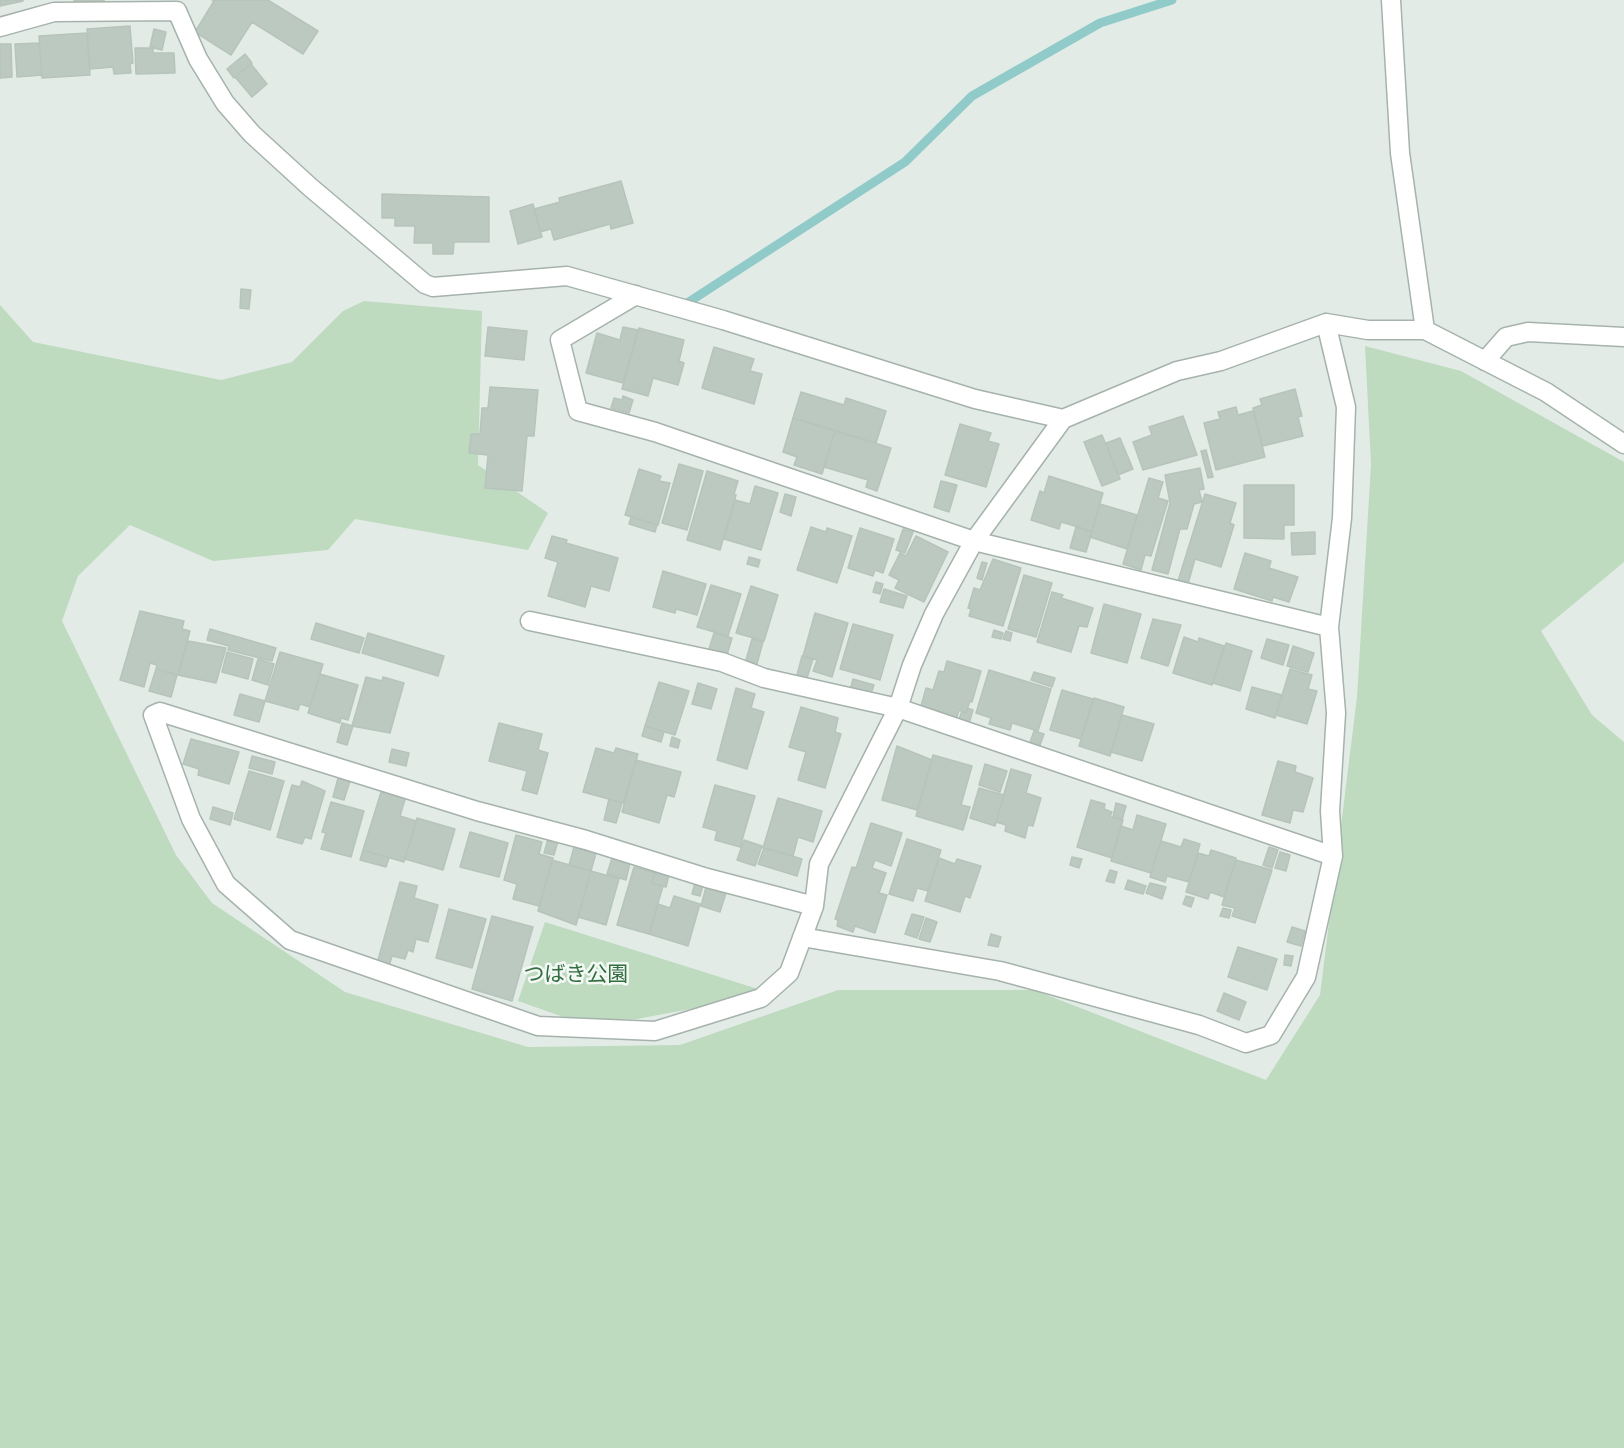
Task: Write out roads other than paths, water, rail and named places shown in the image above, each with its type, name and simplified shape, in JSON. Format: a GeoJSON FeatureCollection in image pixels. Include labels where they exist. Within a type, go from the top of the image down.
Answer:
{"type":"FeatureCollection","features":[{"type":"Feature","properties":{"kind":"street"},"geometry":{"type":"LineString","coordinates":[[1391,0],[1400,153],[1425,330]]}},
{"type":"Feature","properties":{"kind":"street"},"geometry":{"type":"LineString","coordinates":[[0,27],[54,12],[181,5],[198,59],[225,103],[252,134],[310,187],[425,284],[433,287],[567,276],[975,399],[1063,419]]}},
{"type":"Feature","properties":{"kind":"street"},"geometry":{"type":"LineString","coordinates":[[636,295],[560,340],[578,411],[655,432],[974,541],[1329,627]]}},
{"type":"Feature","properties":{"kind":"street"},"geometry":{"type":"LineString","coordinates":[[802,938],[1000,971],[1199,1025],[1246,1042],[1271,1035],[1305,977],[1333,856],[1330,811],[1336,713],[1329,627],[1342,518],[1346,407],[1326,323]]}},
{"type":"Feature","properties":{"kind":"street"},"geometry":{"type":"LineString","coordinates":[[814,906],[477,811],[160,712],[153,715],[191,819],[226,884],[290,940],[538,1026],[655,1031],[761,998],[789,973],[814,906],[819,864],[898,708],[912,665],[934,614],[974,541],[1063,419],[1118,393],[1177,371],[1221,361],[1326,323],[1368,330],[1425,330],[1546,392],[1624,444]]}},
{"type":"Feature","properties":{"kind":"street"},"geometry":{"type":"LineString","coordinates":[[1485,362],[1506,337],[1528,332],[1624,337]]}},
{"type":"Feature","properties":{"kind":"street"},"geometry":{"type":"LineString","coordinates":[[530,621],[722,662],[764,678],[898,708],[1333,856]]}},
{"type":"Feature","properties":{"kind":"waterway"},"geometry":{"type":"LineString","coordinates":[[681,307],[905,162],[972,96],[1100,23],[1172,0]]}},
{"type":"Feature","properties":{"kind":"park label","name":"つばき公園"},"geometry":{"type":"Point","coordinates":[576,976]}}]}
